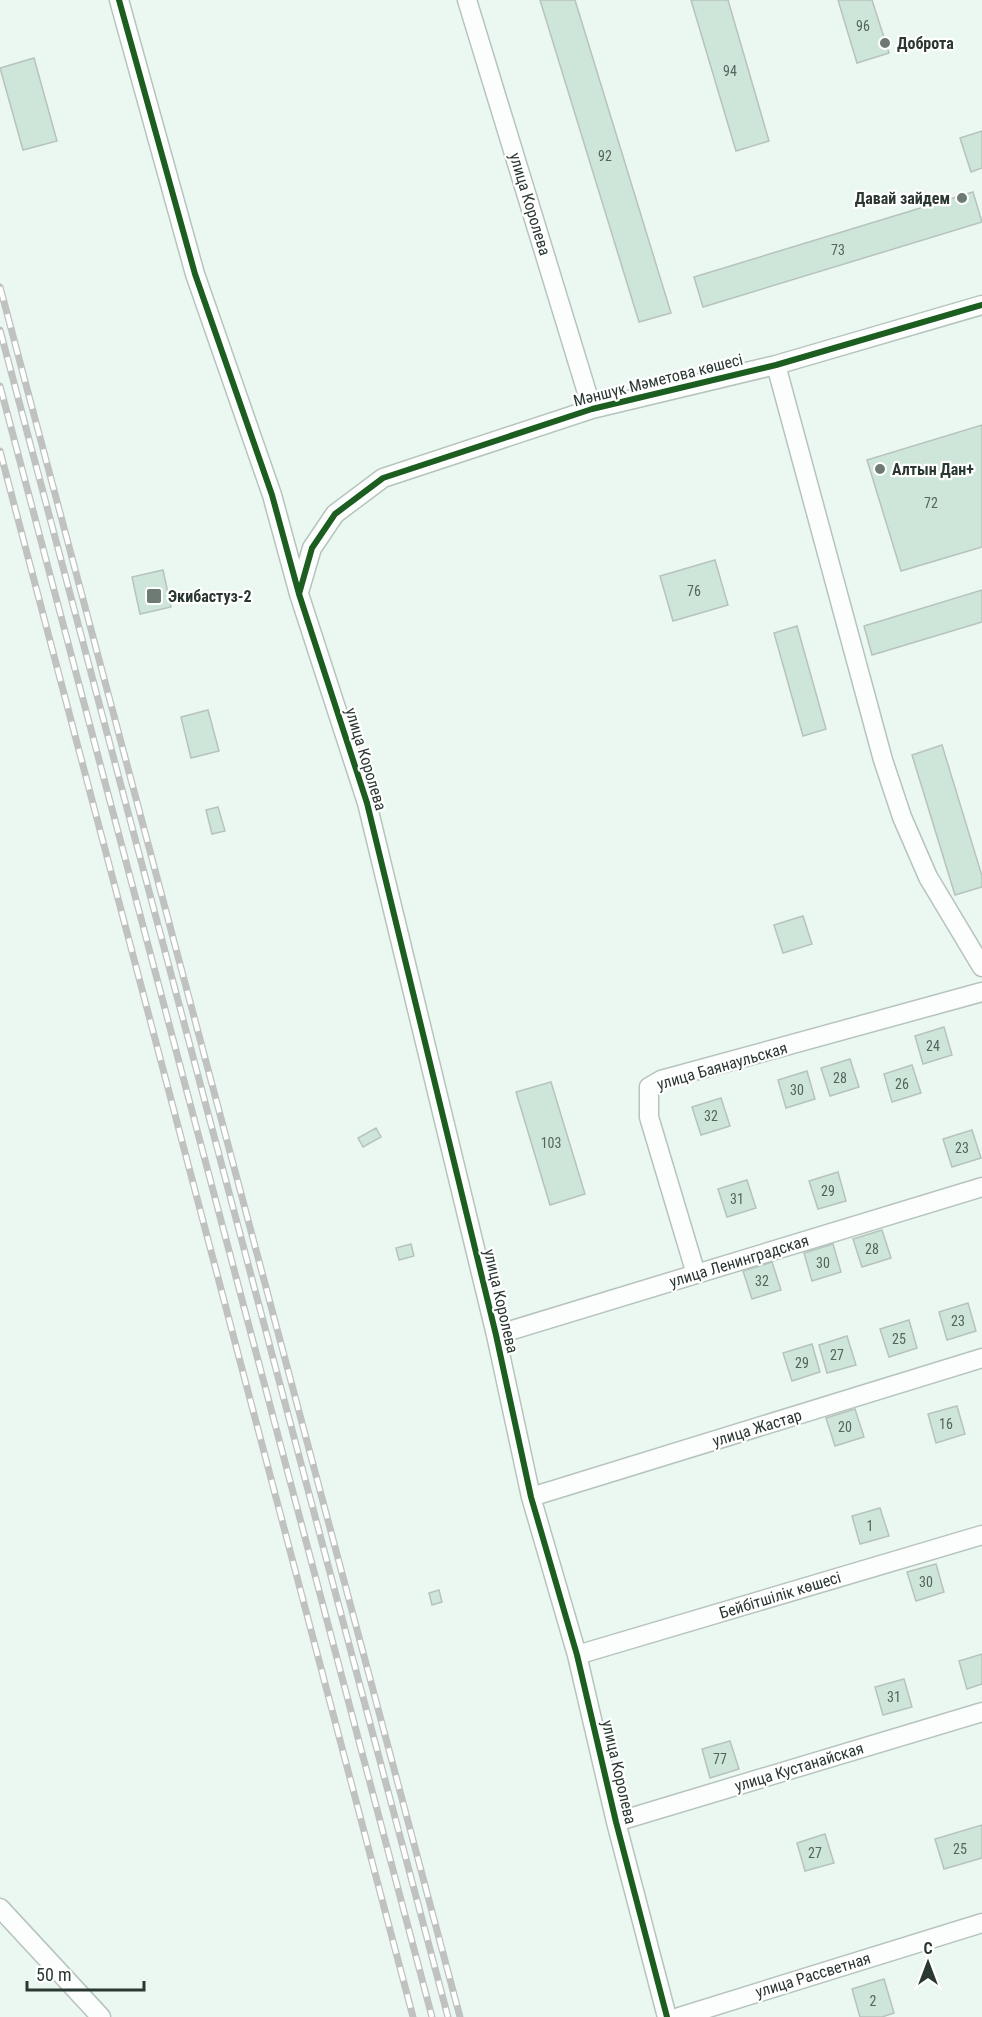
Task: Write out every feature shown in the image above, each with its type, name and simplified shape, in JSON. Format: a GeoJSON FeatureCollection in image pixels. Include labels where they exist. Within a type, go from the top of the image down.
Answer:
{"type":"FeatureCollection","features":[{"type":"Feature","properties":{"kind":"street","name":"улица Королева"},"geometry":{"type":"LineString","coordinates":[[119,0],[195,274],[272,495],[299,594],[367,803],[496,1335],[531,1497],[577,1655],[616,1822],[667,2017]]}},
{"type":"Feature","properties":{"kind":"street","name":"улица Королева"},"geometry":{"type":"LineString","coordinates":[[467,0],[592,409]]}},
{"type":"Feature","properties":{"kind":"street","name":"Мәншүк Мәметова көшесі"},"geometry":{"type":"LineString","coordinates":[[299,594],[312,548],[335,514],[382,478],[592,409],[776,366],[982,305]]}},
{"type":"Feature","properties":{"kind":"street"},"geometry":{"type":"LineString","coordinates":[[776,366],[883,760],[899,808],[942,904],[982,967]]}},
{"type":"Feature","properties":{"kind":"street","name":"улица Баянаульская"},"geometry":{"type":"LineString","coordinates":[[696,1274],[649,1117],[649,1087],[661,1080],[982,992]]}},
{"type":"Feature","properties":{"kind":"street","name":"улица Ленинградская"},"geometry":{"type":"LineString","coordinates":[[496,1335],[982,1187]]}},
{"type":"Feature","properties":{"kind":"street","name":"улица Жастар"},"geometry":{"type":"LineString","coordinates":[[531,1497],[982,1358]]}},
{"type":"Feature","properties":{"kind":"street","name":"Бейбітшілік көшесі"},"geometry":{"type":"LineString","coordinates":[[577,1655],[982,1535]]}},
{"type":"Feature","properties":{"kind":"street","name":"улица Кустанайская"},"geometry":{"type":"LineString","coordinates":[[616,1822],[982,1712]]}},
{"type":"Feature","properties":{"kind":"street"},"geometry":{"type":"LineString","coordinates":[[0,1908],[101,2017]]}},
{"type":"Feature","properties":{"kind":"street","name":"улица Рассветная"},"geometry":{"type":"LineString","coordinates":[[679,2017],[982,1923]]}},
{"type":"Feature","properties":{"kind":"building"},"geometry":{"type":"Polygon","coordinates":[[[540,0],[575,0],[671,313],[639,322],[540,0]]]}},
{"type":"Feature","properties":{"kind":"building"},"geometry":{"type":"Polygon","coordinates":[[[691,0],[728,0],[769,141],[736,151],[691,0]]]}},
{"type":"Feature","properties":{"kind":"building"},"geometry":{"type":"Polygon","coordinates":[[[838,0],[872,0],[889,53],[857,63],[838,0]]]}},
{"type":"Feature","properties":{"kind":"building"},"geometry":{"type":"Polygon","coordinates":[[[34,58],[57,141],[23,150],[0,68],[34,58]]]}},
{"type":"Feature","properties":{"kind":"building"},"geometry":{"type":"Polygon","coordinates":[[[982,131],[982,168],[971,172],[960,138],[982,131]]]}},
{"type":"Feature","properties":{"kind":"building"},"geometry":{"type":"Polygon","coordinates":[[[973,192],[982,222],[703,307],[694,277],[973,192]]]}},
{"type":"Feature","properties":{"kind":"building"},"geometry":{"type":"Polygon","coordinates":[[[982,425],[982,547],[901,571],[867,460],[982,425]]]}},
{"type":"Feature","properties":{"kind":"building"},"geometry":{"type":"Polygon","coordinates":[[[715,560],[728,605],[673,621],[660,576],[715,560]]]}},
{"type":"Feature","properties":{"kind":"building"},"geometry":{"type":"Polygon","coordinates":[[[163,570],[171,607],[140,614],[132,577],[163,570]]]}},
{"type":"Feature","properties":{"kind":"building"},"geometry":{"type":"Polygon","coordinates":[[[982,590],[982,622],[872,655],[864,626],[982,590]]]}},
{"type":"Feature","properties":{"kind":"building"},"geometry":{"type":"Polygon","coordinates":[[[797,626],[826,729],[803,736],[774,633],[797,626]]]}},
{"type":"Feature","properties":{"kind":"building"},"geometry":{"type":"Polygon","coordinates":[[[208,710],[219,751],[191,758],[181,717],[208,710]]]}},
{"type":"Feature","properties":{"kind":"building"},"geometry":{"type":"Polygon","coordinates":[[[942,745],[982,876],[982,887],[955,895],[912,755],[942,745]]]}},
{"type":"Feature","properties":{"kind":"building"},"geometry":{"type":"Polygon","coordinates":[[[218,807],[225,831],[212,834],[206,810],[218,807]]]}},
{"type":"Feature","properties":{"kind":"building"},"geometry":{"type":"Polygon","coordinates":[[[803,916],[812,944],[783,953],[774,925],[803,916]]]}},
{"type":"Feature","properties":{"kind":"building"},"geometry":{"type":"Polygon","coordinates":[[[944,1027],[952,1055],[923,1064],[915,1036],[944,1027]]]}},
{"type":"Feature","properties":{"kind":"building"},"geometry":{"type":"Polygon","coordinates":[[[850,1059],[859,1087],[830,1096],[821,1068],[850,1059]]]}},
{"type":"Feature","properties":{"kind":"building"},"geometry":{"type":"Polygon","coordinates":[[[912,1065],[921,1093],[892,1102],[884,1074],[912,1065]]]}},
{"type":"Feature","properties":{"kind":"building"},"geometry":{"type":"Polygon","coordinates":[[[807,1071],[815,1099],[786,1108],[778,1080],[807,1071]]]}},
{"type":"Feature","properties":{"kind":"building"},"geometry":{"type":"Polygon","coordinates":[[[551,1082],[585,1194],[550,1205],[516,1092],[551,1082]]]}},
{"type":"Feature","properties":{"kind":"building"},"geometry":{"type":"Polygon","coordinates":[[[721,1098],[730,1126],[701,1135],[692,1107],[721,1098]]]}},
{"type":"Feature","properties":{"kind":"building"},"geometry":{"type":"Polygon","coordinates":[[[376,1128],[381,1137],[363,1147],[358,1138],[376,1128]]]}},
{"type":"Feature","properties":{"kind":"building"},"geometry":{"type":"Polygon","coordinates":[[[972,1130],[981,1158],[952,1167],[943,1139],[972,1130]]]}},
{"type":"Feature","properties":{"kind":"building"},"geometry":{"type":"Polygon","coordinates":[[[838,1172],[846,1201],[818,1209],[809,1181],[838,1172]]]}},
{"type":"Feature","properties":{"kind":"building"},"geometry":{"type":"Polygon","coordinates":[[[747,1180],[756,1208],[727,1217],[718,1189],[747,1180]]]}},
{"type":"Feature","properties":{"kind":"building"},"geometry":{"type":"Polygon","coordinates":[[[882,1230],[891,1258],[862,1267],[853,1239],[882,1230]]]}},
{"type":"Feature","properties":{"kind":"building"},"geometry":{"type":"Polygon","coordinates":[[[411,1244],[414,1256],[399,1260],[396,1248],[411,1244]]]}},
{"type":"Feature","properties":{"kind":"building"},"geometry":{"type":"Polygon","coordinates":[[[833,1244],[841,1272],[812,1281],[804,1253],[833,1244]]]}},
{"type":"Feature","properties":{"kind":"building"},"geometry":{"type":"Polygon","coordinates":[[[772,1262],[781,1290],[752,1299],[743,1271],[772,1262]]]}},
{"type":"Feature","properties":{"kind":"building"},"geometry":{"type":"Polygon","coordinates":[[[968,1303],[976,1331],[947,1340],[939,1312],[968,1303]]]}},
{"type":"Feature","properties":{"kind":"building"},"geometry":{"type":"Polygon","coordinates":[[[909,1320],[917,1348],[889,1357],[880,1329],[909,1320]]]}},
{"type":"Feature","properties":{"kind":"building"},"geometry":{"type":"Polygon","coordinates":[[[847,1336],[856,1365],[827,1373],[819,1345],[847,1336]]]}},
{"type":"Feature","properties":{"kind":"building"},"geometry":{"type":"Polygon","coordinates":[[[812,1344],[820,1372],[792,1381],[783,1353],[812,1344]]]}},
{"type":"Feature","properties":{"kind":"building"},"geometry":{"type":"Polygon","coordinates":[[[957,1406],[965,1434],[936,1443],[928,1414],[957,1406]]]}},
{"type":"Feature","properties":{"kind":"building"},"geometry":{"type":"Polygon","coordinates":[[[855,1409],[864,1437],[835,1446],[826,1418],[855,1409]]]}},
{"type":"Feature","properties":{"kind":"building"},"geometry":{"type":"Polygon","coordinates":[[[880,1508],[889,1536],[860,1544],[852,1516],[880,1508]]]}},
{"type":"Feature","properties":{"kind":"building"},"geometry":{"type":"Polygon","coordinates":[[[936,1564],[944,1592],[916,1601],[907,1572],[936,1564]]]}},
{"type":"Feature","properties":{"kind":"building"},"geometry":{"type":"Polygon","coordinates":[[[439,1590],[442,1602],[432,1605],[429,1593],[439,1590]]]}},
{"type":"Feature","properties":{"kind":"building"},"geometry":{"type":"Polygon","coordinates":[[[982,1654],[982,1684],[967,1689],[959,1661],[982,1654]]]}},
{"type":"Feature","properties":{"kind":"building"},"geometry":{"type":"Polygon","coordinates":[[[904,1679],[912,1707],[883,1715],[875,1687],[904,1679]]]}},
{"type":"Feature","properties":{"kind":"building"},"geometry":{"type":"Polygon","coordinates":[[[730,1741],[739,1769],[710,1778],[702,1749],[730,1741]]]}},
{"type":"Feature","properties":{"kind":"building"},"geometry":{"type":"Polygon","coordinates":[[[982,1825],[982,1858],[944,1869],[935,1839],[982,1825]]]}},
{"type":"Feature","properties":{"kind":"building"},"geometry":{"type":"Polygon","coordinates":[[[825,1834],[834,1863],[805,1871],[797,1843],[825,1834]]]}},
{"type":"Feature","properties":{"kind":"building"},"geometry":{"type":"Polygon","coordinates":[[[884,1979],[894,2013],[882,2017],[860,2017],[852,1989],[884,1979]]]}},
{"type":"Feature","properties":{"kind":"railway"},"geometry":{"type":"LineString","coordinates":[[0,287],[460,2017]]}},
{"type":"Feature","properties":{"kind":"railway"},"geometry":{"type":"LineString","coordinates":[[0,330],[448,2017]]}},
{"type":"Feature","properties":{"kind":"railway"},"geometry":{"type":"LineString","coordinates":[[0,386],[432,2017]]}},
{"type":"Feature","properties":{"kind":"railway"},"geometry":{"type":"LineString","coordinates":[[0,451],[413,2017]]}},
{"type":"Feature","properties":{"kind":"cycle path"},"geometry":{"type":"LineString","coordinates":[[119,0],[195,274],[272,495],[299,594],[367,803],[496,1335],[531,1497],[577,1655],[616,1822],[667,2017]]}},
{"type":"Feature","properties":{"kind":"cycle path"},"geometry":{"type":"LineString","coordinates":[[299,594],[312,548],[335,514],[383,478],[592,409],[776,365],[982,305]]}},
{"type":"Feature","properties":{"kind":"place","name":"Доброта"},"geometry":{"type":"Point","coordinates":[885,43]}},
{"type":"Feature","properties":{"kind":"place","name":"Давай зайдем"},"geometry":{"type":"Point","coordinates":[962,198]}},
{"type":"Feature","properties":{"kind":"place","name":"Алтын Дан+"},"geometry":{"type":"Point","coordinates":[880,469]}},
{"type":"Feature","properties":{"kind":"place","name":"Экибастуз-2"},"geometry":{"type":"Point","coordinates":[154,596]}}]}
